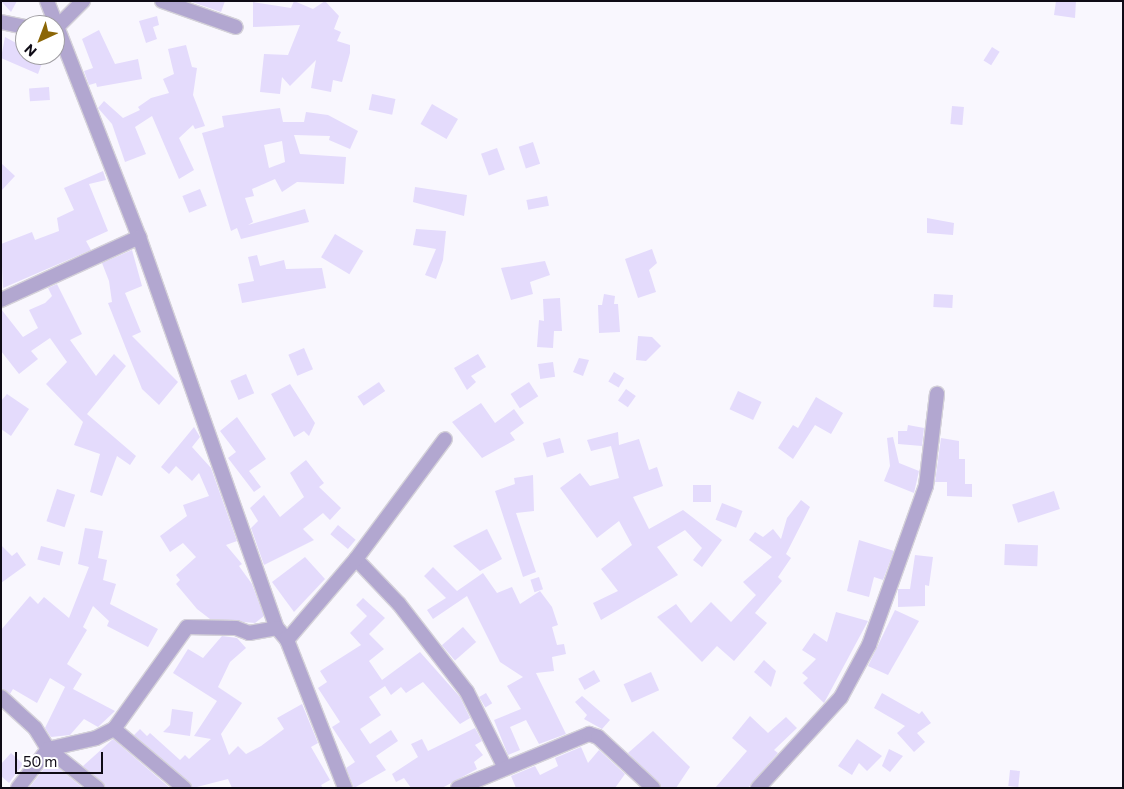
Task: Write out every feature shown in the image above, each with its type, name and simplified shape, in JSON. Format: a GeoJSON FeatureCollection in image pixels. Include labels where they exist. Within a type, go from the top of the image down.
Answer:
{"type":"FeatureCollection","features":[{"type":"Feature","properties":{"kind":"street"},"geometry":{"type":"LineString","coordinates":[[48,1],[52,15]]}},
{"type":"Feature","properties":{"kind":"street"},"geometry":{"type":"LineString","coordinates":[[65,20],[83,1]]}},
{"type":"Feature","properties":{"kind":"street"},"geometry":{"type":"LineString","coordinates":[[162,1],[236,27]]}},
{"type":"Feature","properties":{"kind":"street"},"geometry":{"type":"LineString","coordinates":[[1,22],[15,25]]}},
{"type":"Feature","properties":{"kind":"street"},"geometry":{"type":"LineString","coordinates":[[65,52],[139,237],[277,628],[287,640],[345,788]]}},
{"type":"Feature","properties":{"kind":"street"},"geometry":{"type":"LineString","coordinates":[[1,300],[139,237]]}},
{"type":"Feature","properties":{"kind":"street"},"geometry":{"type":"LineString","coordinates":[[758,788],[841,697],[869,645],[926,486],[937,394]]}},
{"type":"Feature","properties":{"kind":"street"},"geometry":{"type":"LineString","coordinates":[[287,640],[356,559],[445,439]]}},
{"type":"Feature","properties":{"kind":"street"},"geometry":{"type":"LineString","coordinates":[[356,559],[399,604],[467,692],[505,768]]}},
{"type":"Feature","properties":{"kind":"street"},"geometry":{"type":"LineString","coordinates":[[18,788],[48,749],[96,738],[114,729],[187,627],[236,628],[249,633],[277,628]]}},
{"type":"Feature","properties":{"kind":"street"},"geometry":{"type":"LineString","coordinates":[[1,697],[35,728],[48,749],[97,788]]}},
{"type":"Feature","properties":{"kind":"street"},"geometry":{"type":"LineString","coordinates":[[114,729],[184,788]]}},
{"type":"Feature","properties":{"kind":"street"},"geometry":{"type":"LineString","coordinates":[[458,788],[589,734],[598,737],[653,788]]}},
{"type":"Feature","properties":{"kind":"building"},"geometry":{"type":"Polygon","coordinates":[[[1,1],[17,1],[11,12],[1,1]]]}},
{"type":"Feature","properties":{"kind":"building"},"geometry":{"type":"Polygon","coordinates":[[[189,1],[225,1],[221,12],[189,1]]]}},
{"type":"Feature","properties":{"kind":"building"},"geometry":{"type":"Polygon","coordinates":[[[294,1],[313,9],[325,1],[339,16],[334,29],[341,32],[337,41],[350,45],[350,53],[342,82],[333,80],[331,92],[311,88],[316,60],[290,86],[282,77],[280,94],[260,92],[264,54],[288,55],[300,25],[253,27],[253,2],[291,8],[294,1]]]}},
{"type":"Feature","properties":{"kind":"building"},"geometry":{"type":"Polygon","coordinates":[[[1056,1],[1076,1],[1075,18],[1054,15],[1056,1]]]}},
{"type":"Feature","properties":{"kind":"building"},"geometry":{"type":"Polygon","coordinates":[[[157,16],[159,25],[153,27],[157,39],[146,43],[139,21],[157,16]]]}},
{"type":"Feature","properties":{"kind":"building"},"geometry":{"type":"Polygon","coordinates":[[[99,30],[115,64],[138,59],[142,79],[97,87],[96,83],[89,85],[84,71],[93,68],[82,39],[99,30]]]}},
{"type":"Feature","properties":{"kind":"building"},"geometry":{"type":"Polygon","coordinates":[[[5,37],[15,42],[15,64],[1,58],[5,37]]]}},
{"type":"Feature","properties":{"kind":"building"},"geometry":{"type":"Polygon","coordinates":[[[186,45],[192,67],[197,68],[193,95],[205,126],[195,129],[193,125],[179,138],[194,170],[179,179],[152,116],[135,127],[146,154],[125,162],[112,124],[98,108],[104,101],[123,118],[140,110],[138,107],[151,98],[169,93],[163,79],[174,74],[168,49],[186,45]]]}},
{"type":"Feature","properties":{"kind":"building"},"geometry":{"type":"Polygon","coordinates":[[[992,47],[1000,52],[991,65],[984,61],[992,47]]]}},
{"type":"Feature","properties":{"kind":"building"},"geometry":{"type":"Polygon","coordinates":[[[17,65],[41,65],[38,74],[17,65]]]}},
{"type":"Feature","properties":{"kind":"building"},"geometry":{"type":"Polygon","coordinates":[[[49,87],[50,100],[30,101],[29,88],[49,87]]]}},
{"type":"Feature","properties":{"kind":"building"},"geometry":{"type":"Polygon","coordinates":[[[372,94],[395,99],[392,115],[369,110],[372,94]]]}},
{"type":"Feature","properties":{"kind":"building"},"geometry":{"type":"Polygon","coordinates":[[[432,104],[458,119],[446,139],[420,124],[432,104]]]}},
{"type":"Feature","properties":{"kind":"building"},"geometry":{"type":"Polygon","coordinates":[[[952,106],[964,107],[962,125],[950,124],[952,106]]]}},
{"type":"Feature","properties":{"kind":"building"},"geometry":{"type":"Polygon","coordinates":[[[280,108],[283,122],[304,122],[306,112],[328,115],[358,131],[350,149],[329,140],[330,136],[294,135],[300,154],[346,157],[344,184],[297,182],[282,192],[275,179],[252,189],[254,196],[245,198],[253,222],[248,225],[305,209],[309,222],[241,239],[237,228],[231,231],[202,133],[224,127],[222,116],[280,108]],[[282,141],[264,145],[269,168],[285,162],[282,141]]]}},
{"type":"Feature","properties":{"kind":"building"},"geometry":{"type":"Polygon","coordinates":[[[533,142],[540,164],[526,169],[519,147],[533,142]]]}},
{"type":"Feature","properties":{"kind":"building"},"geometry":{"type":"Polygon","coordinates":[[[497,148],[505,170],[489,175],[481,154],[497,148]]]}},
{"type":"Feature","properties":{"kind":"building"},"geometry":{"type":"Polygon","coordinates":[[[1,163],[15,176],[1,191],[1,163]]]}},
{"type":"Feature","properties":{"kind":"building"},"geometry":{"type":"Polygon","coordinates":[[[103,171],[106,180],[89,184],[108,231],[86,241],[91,250],[3,288],[1,244],[32,232],[35,240],[59,231],[57,218],[74,210],[64,188],[103,171]]]}},
{"type":"Feature","properties":{"kind":"building"},"geometry":{"type":"Polygon","coordinates":[[[415,187],[467,195],[464,216],[413,202],[415,187]]]}},
{"type":"Feature","properties":{"kind":"building"},"geometry":{"type":"Polygon","coordinates":[[[200,189],[207,206],[189,213],[182,196],[200,189]]]}},
{"type":"Feature","properties":{"kind":"building"},"geometry":{"type":"Polygon","coordinates":[[[547,196],[549,206],[528,210],[526,200],[547,196]]]}},
{"type":"Feature","properties":{"kind":"building"},"geometry":{"type":"Polygon","coordinates":[[[927,218],[954,223],[953,235],[927,233],[927,218]]]}},
{"type":"Feature","properties":{"kind":"building"},"geometry":{"type":"Polygon","coordinates":[[[416,229],[446,231],[443,260],[436,279],[425,275],[436,249],[413,245],[416,229]]]}},
{"type":"Feature","properties":{"kind":"building"},"geometry":{"type":"Polygon","coordinates":[[[335,234],[363,251],[349,274],[321,257],[335,234]]]}},
{"type":"Feature","properties":{"kind":"building"},"geometry":{"type":"Polygon","coordinates":[[[652,249],[657,263],[649,270],[656,292],[638,298],[625,259],[652,249]]]}},
{"type":"Feature","properties":{"kind":"building"},"geometry":{"type":"Polygon","coordinates":[[[132,250],[142,286],[125,293],[141,332],[132,336],[178,382],[159,405],[142,389],[108,303],[112,302],[109,281],[102,263],[132,250]]]}},
{"type":"Feature","properties":{"kind":"building"},"geometry":{"type":"Polygon","coordinates":[[[257,255],[260,266],[284,260],[286,269],[322,268],[326,288],[242,303],[238,284],[254,281],[248,257],[257,255]]]}},
{"type":"Feature","properties":{"kind":"building"},"geometry":{"type":"Polygon","coordinates":[[[545,261],[550,275],[530,282],[533,294],[511,300],[501,268],[545,261]]]}},
{"type":"Feature","properties":{"kind":"building"},"geometry":{"type":"Polygon","coordinates":[[[57,284],[82,334],[70,340],[96,376],[114,354],[126,366],[87,414],[136,456],[130,465],[117,456],[102,496],[90,492],[100,454],[74,445],[83,422],[46,384],[67,362],[50,338],[31,351],[38,359],[19,374],[1,351],[1,309],[23,337],[38,328],[29,310],[45,303],[52,296],[48,288],[57,284]]]}},
{"type":"Feature","properties":{"kind":"building"},"geometry":{"type":"Polygon","coordinates":[[[604,294],[615,296],[614,304],[618,304],[620,332],[599,333],[598,305],[602,305],[604,294]]]}},
{"type":"Feature","properties":{"kind":"building"},"geometry":{"type":"Polygon","coordinates":[[[934,294],[953,295],[952,308],[933,307],[934,294]]]}},
{"type":"Feature","properties":{"kind":"building"},"geometry":{"type":"Polygon","coordinates":[[[560,298],[562,331],[554,331],[553,348],[537,347],[539,320],[544,321],[543,299],[560,298]]]}},
{"type":"Feature","properties":{"kind":"building"},"geometry":{"type":"Polygon","coordinates":[[[638,336],[652,337],[661,346],[646,361],[636,360],[638,336]]]}},
{"type":"Feature","properties":{"kind":"building"},"geometry":{"type":"Polygon","coordinates":[[[304,348],[313,369],[297,376],[288,355],[304,348]]]}},
{"type":"Feature","properties":{"kind":"building"},"geometry":{"type":"Polygon","coordinates":[[[478,354],[486,367],[471,376],[476,382],[467,390],[454,368],[478,354]]]}},
{"type":"Feature","properties":{"kind":"building"},"geometry":{"type":"Polygon","coordinates":[[[579,358],[589,360],[583,376],[573,372],[579,358]]]}},
{"type":"Feature","properties":{"kind":"building"},"geometry":{"type":"Polygon","coordinates":[[[553,362],[555,377],[540,379],[538,364],[553,362]]]}},
{"type":"Feature","properties":{"kind":"building"},"geometry":{"type":"Polygon","coordinates":[[[614,372],[624,378],[619,388],[608,381],[614,372]]]}},
{"type":"Feature","properties":{"kind":"building"},"geometry":{"type":"Polygon","coordinates":[[[246,374],[254,393],[239,400],[230,381],[246,374]]]}},
{"type":"Feature","properties":{"kind":"building"},"geometry":{"type":"Polygon","coordinates":[[[379,382],[385,391],[364,406],[357,397],[379,382]]]}},
{"type":"Feature","properties":{"kind":"building"},"geometry":{"type":"Polygon","coordinates":[[[529,382],[538,396],[520,408],[511,394],[529,382]]]}},
{"type":"Feature","properties":{"kind":"building"},"geometry":{"type":"Polygon","coordinates":[[[290,384],[315,423],[309,436],[304,431],[294,437],[271,394],[290,384]]]}},
{"type":"Feature","properties":{"kind":"building"},"geometry":{"type":"Polygon","coordinates":[[[626,389],[636,396],[628,407],[618,400],[626,389]]]}},
{"type":"Feature","properties":{"kind":"building"},"geometry":{"type":"Polygon","coordinates":[[[738,391],[762,402],[753,420],[730,409],[738,391]]]}},
{"type":"Feature","properties":{"kind":"building"},"geometry":{"type":"Polygon","coordinates":[[[7,394],[29,409],[11,436],[1,429],[1,401],[7,394]]]}},
{"type":"Feature","properties":{"kind":"building"},"geometry":{"type":"Polygon","coordinates":[[[816,397],[843,413],[831,434],[815,425],[793,459],[778,448],[793,425],[798,428],[816,397]]]}},
{"type":"Feature","properties":{"kind":"building"},"geometry":{"type":"Polygon","coordinates":[[[481,403],[495,423],[514,409],[524,423],[510,433],[515,440],[482,458],[452,422],[481,403]]]}},
{"type":"Feature","properties":{"kind":"building"},"geometry":{"type":"Polygon","coordinates":[[[237,417],[266,459],[249,471],[261,487],[254,492],[228,458],[236,452],[220,431],[237,417]]]}},
{"type":"Feature","properties":{"kind":"building"},"geometry":{"type":"Polygon","coordinates":[[[908,425],[924,428],[922,446],[898,444],[898,431],[907,431],[908,425]]]}},
{"type":"Feature","properties":{"kind":"building"},"geometry":{"type":"Polygon","coordinates":[[[194,427],[200,437],[192,447],[211,468],[237,541],[226,545],[242,564],[239,566],[252,584],[264,616],[255,623],[210,619],[197,609],[176,584],[180,580],[176,575],[196,557],[183,543],[170,552],[160,536],[187,516],[183,505],[209,496],[199,473],[192,481],[176,466],[169,474],[161,467],[194,427]]]}},
{"type":"Feature","properties":{"kind":"building"},"geometry":{"type":"Polygon","coordinates":[[[618,432],[619,445],[639,439],[649,470],[657,467],[663,486],[633,497],[649,529],[683,510],[722,540],[702,567],[693,560],[702,548],[685,530],[657,547],[678,575],[601,620],[593,603],[618,591],[601,569],[632,545],[619,521],[597,538],[560,488],[580,473],[590,486],[619,478],[611,446],[591,451],[587,440],[618,432]]]}},
{"type":"Feature","properties":{"kind":"building"},"geometry":{"type":"Polygon","coordinates":[[[893,437],[899,463],[919,471],[914,493],[884,481],[890,466],[887,438],[893,437]]]}},
{"type":"Feature","properties":{"kind":"building"},"geometry":{"type":"Polygon","coordinates":[[[560,438],[564,452],[547,457],[543,443],[560,438]]]}},
{"type":"Feature","properties":{"kind":"building"},"geometry":{"type":"Polygon","coordinates":[[[941,438],[959,441],[959,459],[965,459],[965,484],[972,484],[972,497],[947,496],[947,482],[935,482],[941,438]]]}},
{"type":"Feature","properties":{"kind":"building"},"geometry":{"type":"Polygon","coordinates":[[[306,460],[324,483],[319,487],[341,508],[330,520],[323,513],[303,529],[314,540],[264,565],[251,528],[258,521],[250,508],[264,495],[280,517],[304,497],[290,473],[306,460]]]}},
{"type":"Feature","properties":{"kind":"building"},"geometry":{"type":"Polygon","coordinates":[[[533,475],[534,511],[516,513],[536,572],[523,577],[495,491],[515,484],[514,478],[533,475]]]}},
{"type":"Feature","properties":{"kind":"building"},"geometry":{"type":"Polygon","coordinates":[[[693,485],[711,485],[711,502],[693,502],[693,485]]]}},
{"type":"Feature","properties":{"kind":"building"},"geometry":{"type":"Polygon","coordinates":[[[57,489],[75,495],[65,527],[46,521],[57,489]]]}},
{"type":"Feature","properties":{"kind":"building"},"geometry":{"type":"Polygon","coordinates":[[[1054,491],[1060,509],[1018,523],[1012,505],[1054,491]]]}},
{"type":"Feature","properties":{"kind":"building"},"geometry":{"type":"Polygon","coordinates":[[[801,500],[810,507],[786,554],[791,558],[778,577],[782,581],[755,613],[767,623],[734,661],[717,646],[702,662],[657,617],[676,604],[691,623],[711,602],[731,622],[756,595],[743,582],[772,557],[749,540],[755,532],[763,537],[773,529],[781,539],[787,518],[801,500]]]}},
{"type":"Feature","properties":{"kind":"building"},"geometry":{"type":"Polygon","coordinates":[[[722,503],[743,511],[736,528],[716,520],[722,503]]]}},
{"type":"Feature","properties":{"kind":"building"},"geometry":{"type":"Polygon","coordinates":[[[338,525],[356,540],[348,549],[330,534],[338,525]]]}},
{"type":"Feature","properties":{"kind":"building"},"geometry":{"type":"Polygon","coordinates":[[[85,528],[103,531],[98,558],[107,560],[103,580],[116,584],[110,604],[158,629],[148,647],[107,626],[109,621],[93,606],[83,627],[87,630],[67,664],[82,674],[73,689],[115,711],[98,727],[84,719],[70,735],[51,737],[45,728],[65,687],[50,678],[37,703],[13,689],[10,694],[1,688],[1,630],[30,596],[38,604],[44,597],[69,618],[89,567],[78,564],[85,528]]]}},
{"type":"Feature","properties":{"kind":"building"},"geometry":{"type":"Polygon","coordinates":[[[487,529],[502,559],[480,571],[453,546],[487,529]]]}},
{"type":"Feature","properties":{"kind":"building"},"geometry":{"type":"Polygon","coordinates":[[[859,540],[894,551],[883,580],[874,577],[869,597],[847,591],[859,540]]]}},
{"type":"Feature","properties":{"kind":"building"},"geometry":{"type":"Polygon","coordinates":[[[1005,544],[1038,545],[1037,566],[1004,565],[1005,544]]]}},
{"type":"Feature","properties":{"kind":"building"},"geometry":{"type":"Polygon","coordinates":[[[1,545],[12,556],[17,552],[26,565],[1,583],[1,545]]]}},
{"type":"Feature","properties":{"kind":"building"},"geometry":{"type":"Polygon","coordinates":[[[41,546],[63,552],[60,565],[37,560],[41,546]]]}},
{"type":"Feature","properties":{"kind":"building"},"geometry":{"type":"Polygon","coordinates":[[[915,555],[933,557],[929,586],[925,585],[925,606],[898,607],[898,589],[910,589],[915,555]]]}},
{"type":"Feature","properties":{"kind":"building"},"geometry":{"type":"Polygon","coordinates":[[[305,557],[325,579],[294,612],[272,582],[305,557]]]}},
{"type":"Feature","properties":{"kind":"building"},"geometry":{"type":"Polygon","coordinates":[[[433,567],[457,591],[483,573],[497,593],[512,587],[520,604],[540,591],[552,607],[558,625],[552,627],[557,645],[564,644],[566,654],[552,657],[554,671],[536,673],[566,734],[539,744],[526,720],[510,727],[520,750],[508,755],[494,720],[521,709],[507,686],[523,677],[500,662],[467,596],[433,619],[427,610],[446,598],[424,576],[433,567]]]}},
{"type":"Feature","properties":{"kind":"building"},"geometry":{"type":"Polygon","coordinates":[[[539,577],[543,589],[534,592],[530,580],[539,577]]]}},
{"type":"Feature","properties":{"kind":"building"},"geometry":{"type":"Polygon","coordinates":[[[363,598],[385,618],[369,634],[384,649],[369,661],[382,680],[420,652],[460,697],[470,718],[460,724],[423,682],[406,693],[401,687],[391,695],[385,686],[369,697],[381,715],[360,729],[370,744],[391,730],[398,741],[376,756],[386,770],[354,788],[346,768],[355,762],[332,727],[340,722],[318,688],[327,682],[320,671],[361,645],[350,633],[367,616],[356,605],[363,598]]]}},
{"type":"Feature","properties":{"kind":"building"},"geometry":{"type":"Polygon","coordinates":[[[895,610],[919,621],[888,675],[868,666],[895,610]]]}},
{"type":"Feature","properties":{"kind":"building"},"geometry":{"type":"Polygon","coordinates":[[[836,612],[868,621],[824,703],[803,683],[808,678],[802,673],[816,659],[802,650],[814,633],[827,642],[836,612]]]}},
{"type":"Feature","properties":{"kind":"building"},"geometry":{"type":"Polygon","coordinates":[[[463,627],[476,642],[455,660],[442,645],[463,627]]]}},
{"type":"Feature","properties":{"kind":"building"},"geometry":{"type":"Polygon","coordinates":[[[222,636],[237,638],[246,648],[230,662],[218,687],[242,703],[221,734],[229,755],[238,746],[246,754],[261,746],[284,729],[277,718],[302,704],[318,743],[311,747],[330,780],[321,785],[323,788],[232,788],[228,779],[193,788],[134,735],[140,729],[147,736],[150,733],[180,760],[185,755],[189,759],[211,739],[194,736],[217,701],[173,673],[188,649],[203,658],[222,636]]]}},
{"type":"Feature","properties":{"kind":"building"},"geometry":{"type":"Polygon","coordinates":[[[764,660],[776,671],[771,687],[754,672],[764,660]]]}},
{"type":"Feature","properties":{"kind":"building"},"geometry":{"type":"Polygon","coordinates":[[[594,670],[600,681],[585,690],[578,679],[594,670]]]}},
{"type":"Feature","properties":{"kind":"building"},"geometry":{"type":"Polygon","coordinates":[[[651,672],[659,690],[632,702],[624,684],[651,672]]]}},
{"type":"Feature","properties":{"kind":"building"},"geometry":{"type":"Polygon","coordinates":[[[486,693],[492,703],[485,707],[479,697],[486,693]]]}},
{"type":"Feature","properties":{"kind":"building"},"geometry":{"type":"Polygon","coordinates":[[[882,693],[919,714],[922,711],[931,723],[917,733],[925,742],[914,752],[897,733],[905,726],[874,708],[882,693]]]}},
{"type":"Feature","properties":{"kind":"building"},"geometry":{"type":"Polygon","coordinates":[[[582,696],[610,720],[602,729],[584,719],[587,715],[575,702],[582,696]]]}},
{"type":"Feature","properties":{"kind":"building"},"geometry":{"type":"Polygon","coordinates":[[[172,709],[193,712],[190,736],[163,732],[170,725],[172,709]]]}},
{"type":"Feature","properties":{"kind":"building"},"geometry":{"type":"Polygon","coordinates":[[[750,716],[768,733],[786,717],[797,728],[774,750],[778,753],[748,788],[715,788],[747,751],[732,738],[750,716]]]}},
{"type":"Feature","properties":{"kind":"building"},"geometry":{"type":"Polygon","coordinates":[[[475,728],[482,741],[475,745],[483,755],[474,762],[477,769],[442,788],[411,788],[404,778],[396,782],[392,774],[418,757],[411,744],[422,739],[428,751],[475,728]]]}},
{"type":"Feature","properties":{"kind":"building"},"geometry":{"type":"Polygon","coordinates":[[[653,731],[690,767],[676,788],[662,788],[628,753],[653,731]]]}},
{"type":"Feature","properties":{"kind":"building"},"geometry":{"type":"Polygon","coordinates":[[[113,739],[170,788],[106,788],[83,766],[113,739]]]}},
{"type":"Feature","properties":{"kind":"building"},"geometry":{"type":"Polygon","coordinates":[[[857,739],[882,756],[867,771],[859,763],[852,775],[838,766],[857,739]]]}},
{"type":"Feature","properties":{"kind":"building"},"geometry":{"type":"Polygon","coordinates":[[[581,747],[588,763],[599,750],[625,774],[615,788],[516,788],[511,776],[535,766],[540,775],[558,766],[555,758],[581,747]]]}},
{"type":"Feature","properties":{"kind":"building"},"geometry":{"type":"Polygon","coordinates":[[[889,749],[903,756],[890,772],[882,766],[889,749]]]}},
{"type":"Feature","properties":{"kind":"building"},"geometry":{"type":"Polygon","coordinates":[[[11,753],[23,764],[9,783],[1,776],[1,764],[11,753]]]}},
{"type":"Feature","properties":{"kind":"building"},"geometry":{"type":"Polygon","coordinates":[[[50,761],[83,788],[29,788],[50,761]]]}},
{"type":"Feature","properties":{"kind":"building"},"geometry":{"type":"Polygon","coordinates":[[[1010,770],[1020,771],[1018,787],[1008,786],[1010,770]]]}}]}
